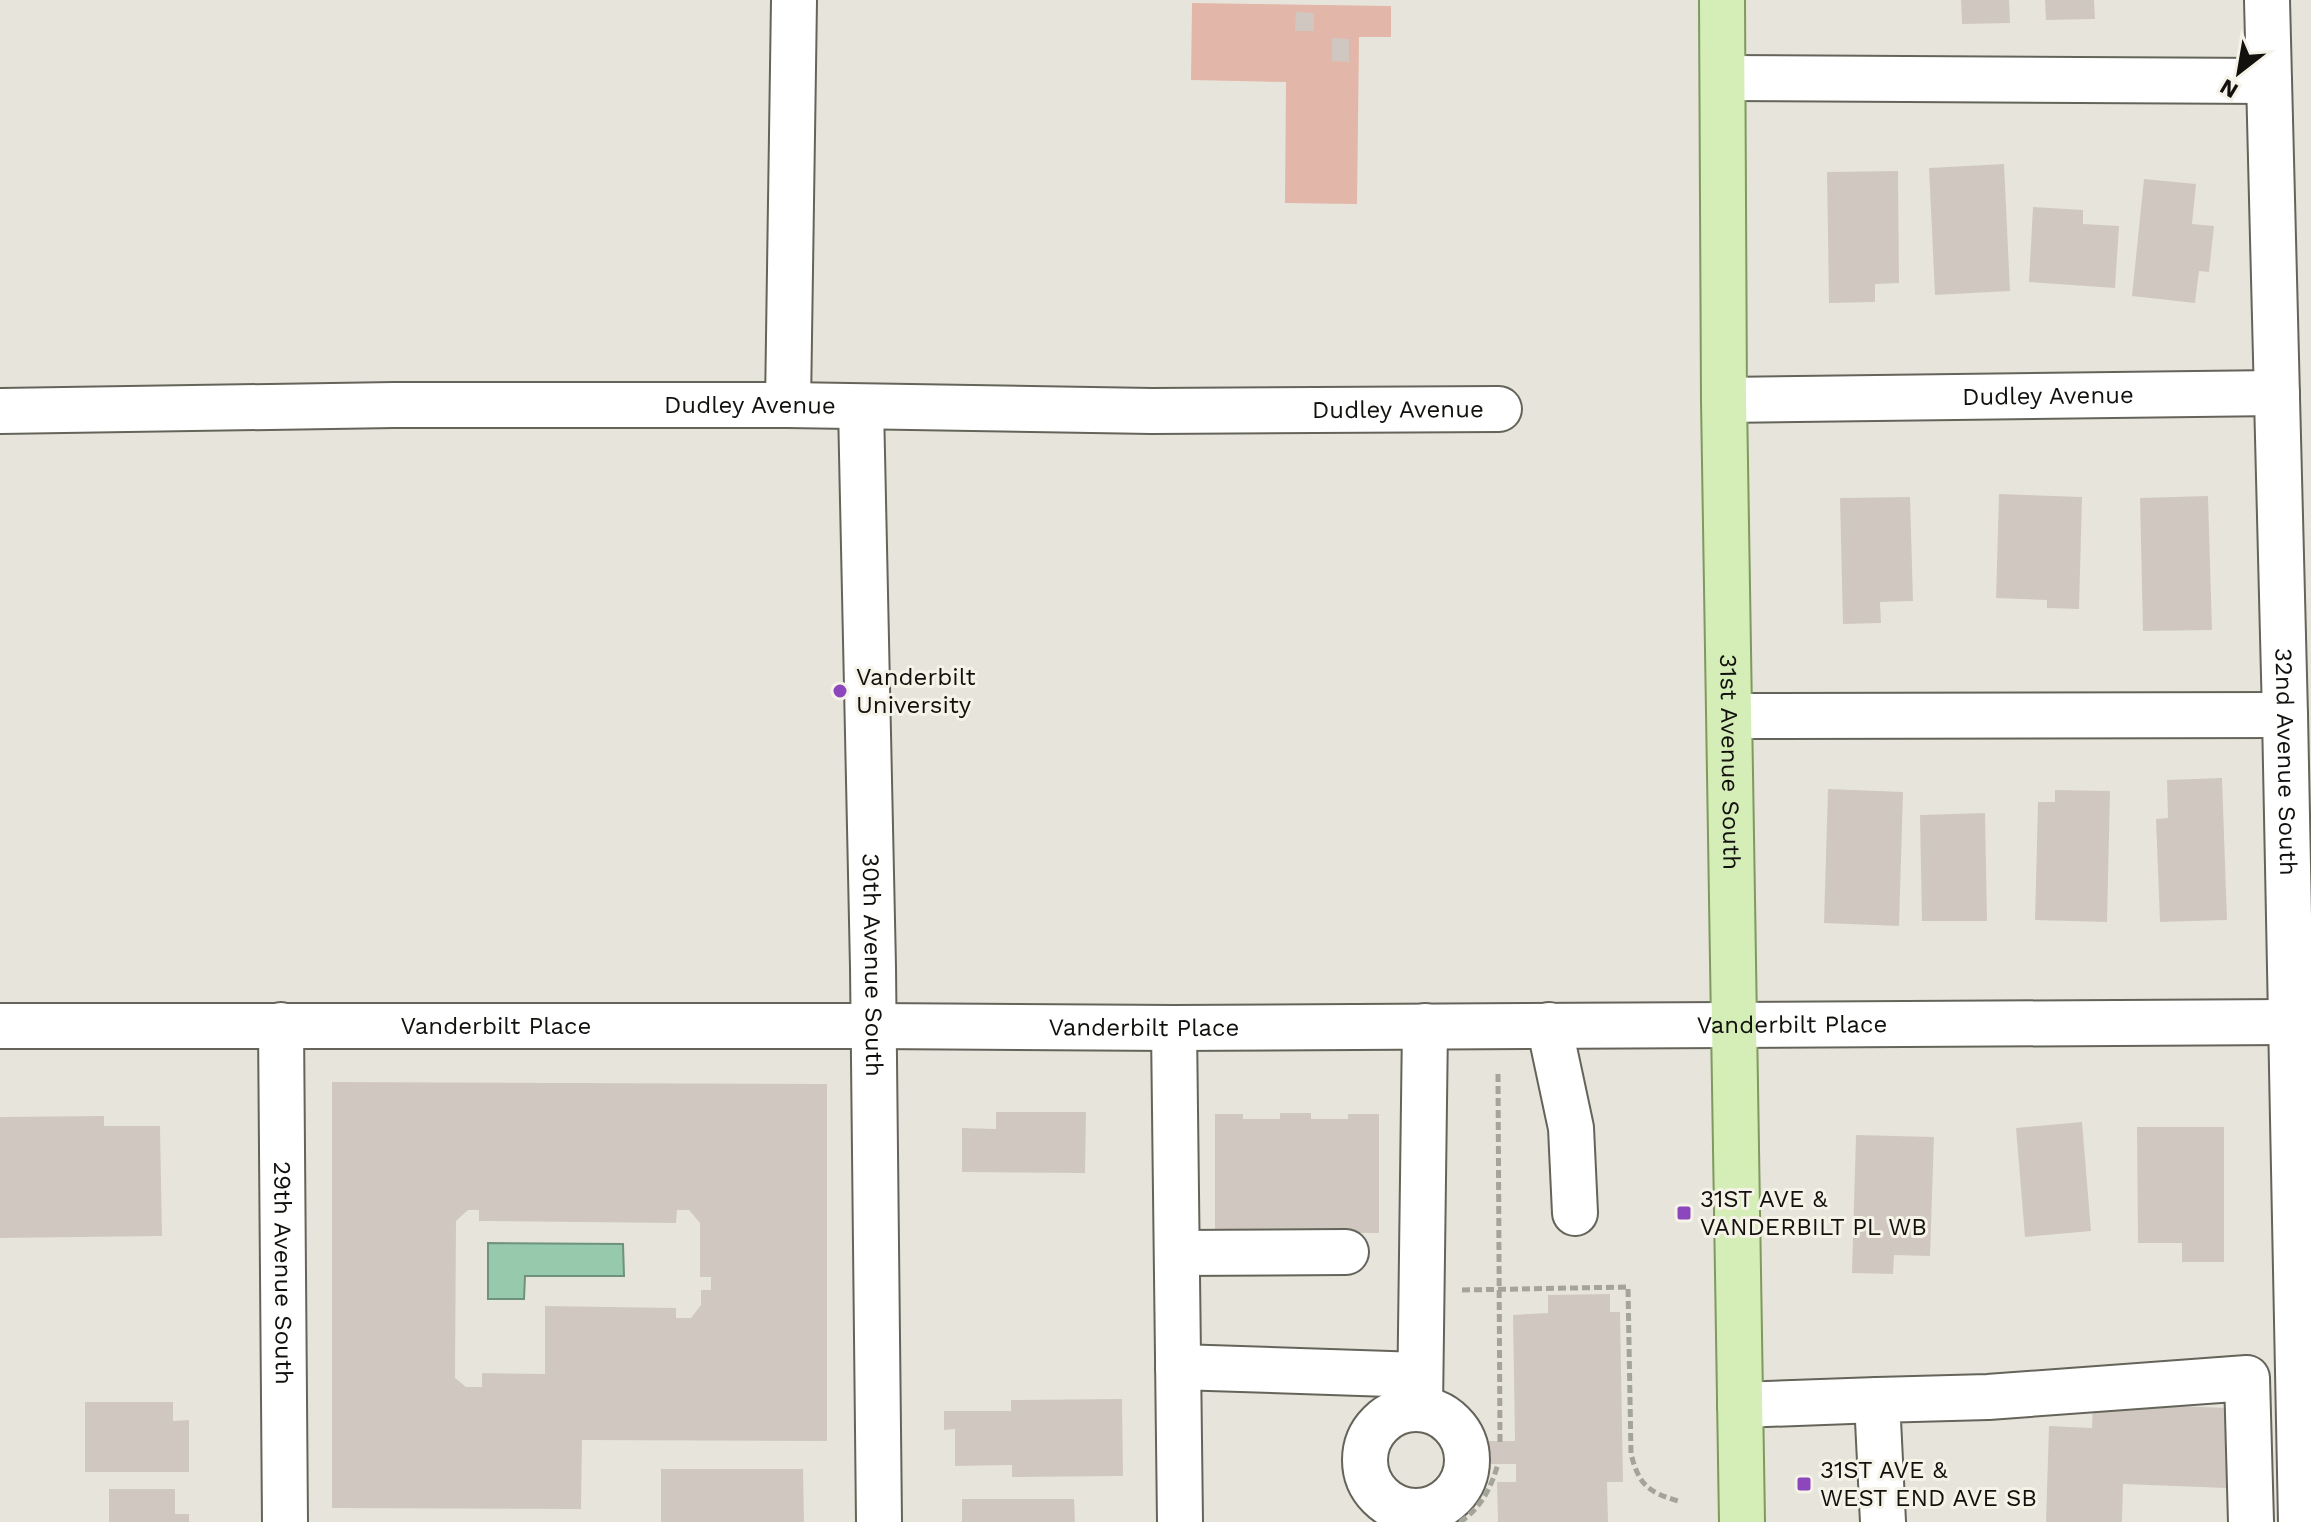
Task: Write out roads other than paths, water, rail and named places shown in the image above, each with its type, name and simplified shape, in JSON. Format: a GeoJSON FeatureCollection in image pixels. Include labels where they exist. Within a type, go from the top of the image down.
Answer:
{"type":"FeatureCollection","features":[{"type":"Feature","properties":{"kind":"main road","name":"31st Avenue South"},"geometry":{"type":"LineString","coordinates":[[1722,0],[1724,400],[1742,1522]]}},
{"type":"Feature","properties":{"kind":"street"},"geometry":{"type":"LineString","coordinates":[[788,405],[794,0]]}},
{"type":"Feature","properties":{"kind":"street","name":"32nd Avenue South"},"geometry":{"type":"LineString","coordinates":[[2267,0],[2277,393],[2297,609],[2285,715],[2301,1522]]}},
{"type":"Feature","properties":{"kind":"street"},"geometry":{"type":"LineString","coordinates":[[1723,78],[2269,81]]}},
{"type":"Feature","properties":{"kind":"street","name":"Dudley Avenue"},"geometry":{"type":"LineString","coordinates":[[1724,400],[2277,393]]}},
{"type":"Feature","properties":{"kind":"street","name":"Dudley Avenue"},"geometry":{"type":"LineString","coordinates":[[0,411],[394,405],[788,405],[1152,411],[1499,409]]}},
{"type":"Feature","properties":{"kind":"street","name":"30th Avenue South"},"geometry":{"type":"LineString","coordinates":[[861,407],[874,1026],[879,1522]]}},
{"type":"Feature","properties":{"kind":"street"},"geometry":{"type":"LineString","coordinates":[[1730,716],[2285,715]]}},
{"type":"Feature","properties":{"kind":"street","name":"Vanderbilt Place"},"geometry":{"type":"LineString","coordinates":[[0,1026],[1174,1028],[2289,1022]]}},
{"type":"Feature","properties":{"kind":"street","name":"29th Avenue South"},"geometry":{"type":"LineString","coordinates":[[281,1025],[285,1522]]}},
{"type":"Feature","properties":{"kind":"street"},"geometry":{"type":"LineString","coordinates":[[1549,1025],[1571,1128],[1575,1213]]}},
{"type":"Feature","properties":{"kind":"street"},"geometry":{"type":"LineString","coordinates":[[1178,1367],[1420,1392],[1457,1429],[1465,1444],[1467,1468],[1454,1496],[1443,1504],[1421,1511],[1409,1511],[1389,1503],[1376,1492],[1367,1478],[1365,1454],[1370,1437],[1387,1417],[1409,1409],[1420,1392],[1425,1026]]}},
{"type":"Feature","properties":{"kind":"street"},"geometry":{"type":"LineString","coordinates":[[1174,1028],[1180,1522]]}},
{"type":"Feature","properties":{"kind":"street"},"geometry":{"type":"LineString","coordinates":[[1177,1253],[1346,1252]]}},
{"type":"Feature","properties":{"kind":"street"},"geometry":{"type":"LineString","coordinates":[[1740,1405],[1988,1397],[2299,1375]]}},
{"type":"Feature","properties":{"kind":"street"},"geometry":{"type":"LineString","coordinates":[[2247,1378],[2251,1522]]}},
{"type":"Feature","properties":{"kind":"street"},"geometry":{"type":"LineString","coordinates":[[1877,1400],[1883,1522]]}},
{"type":"Feature","properties":{"kind":"place","name":"Vanderbilt University"},"geometry":{"type":"Point","coordinates":[840,691]}},
{"type":"Feature","properties":{"kind":"place","name":"31ST AVE & VANDERBILT PL WB"},"geometry":{"type":"Point","coordinates":[1684,1213]}},
{"type":"Feature","properties":{"kind":"place","name":"31ST AVE & WEST END AVE SB"},"geometry":{"type":"Point","coordinates":[1804,1484]}}]}
